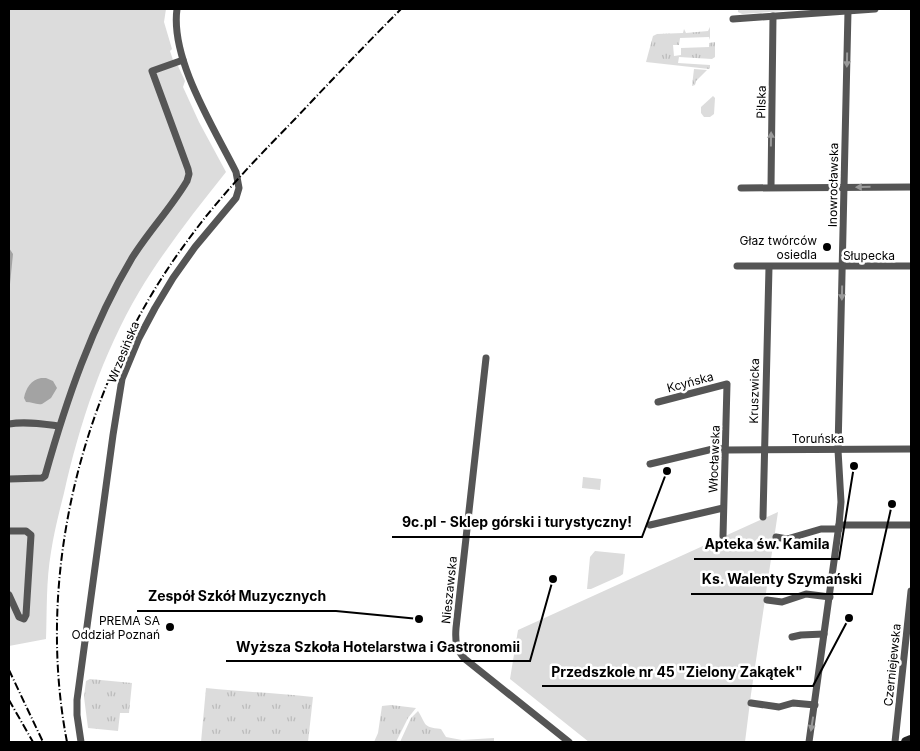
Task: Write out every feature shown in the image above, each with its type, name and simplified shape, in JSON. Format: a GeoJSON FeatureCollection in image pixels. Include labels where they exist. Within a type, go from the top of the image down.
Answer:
{"type":"FeatureCollection","features":[{"type":"Feature","properties":{"kind":"street","name":"Wrzesińska"},"geometry":{"type":"LineString","coordinates":[[81,742],[77,700],[122,379],[139,338],[169,285],[195,247],[232,204],[238,193],[236,172],[211,125],[183,60],[176,29],[177,9]]}},
{"type":"Feature","properties":{"kind":"street"},"geometry":{"type":"LineString","coordinates":[[733,19],[875,9]]}},
{"type":"Feature","properties":{"kind":"street","name":"Inowrocławska"},"geometry":{"type":"LineString","coordinates":[[809,742],[830,598],[841,502],[838,450],[848,12]]}},
{"type":"Feature","properties":{"kind":"street","name":"Pilska"},"geometry":{"type":"LineString","coordinates":[[770,188],[773,16]]}},
{"type":"Feature","properties":{"kind":"street"},"geometry":{"type":"LineString","coordinates":[[9,479],[44,478],[59,426],[99,322],[134,256],[185,185],[188,169],[152,71],[183,60]]}},
{"type":"Feature","properties":{"kind":"street"},"geometry":{"type":"LineString","coordinates":[[741,188],[911,187]]}},
{"type":"Feature","properties":{"kind":"street","name":"Słupecka"},"geometry":{"type":"LineString","coordinates":[[737,266],[911,266]]}},
{"type":"Feature","properties":{"kind":"street","name":"Kruszwicka"},"geometry":{"type":"LineString","coordinates":[[763,517],[769,267]]}},
{"type":"Feature","properties":{"kind":"street","name":"Nieszawska"},"geometry":{"type":"LineString","coordinates":[[486,358],[456,628],[456,645],[464,659],[569,742]]}},
{"type":"Feature","properties":{"kind":"street","name":"Kcyńska"},"geometry":{"type":"LineString","coordinates":[[658,402],[727,384]]}},
{"type":"Feature","properties":{"kind":"street","name":"Włocławska"},"geometry":{"type":"LineString","coordinates":[[723,536],[727,384]]}},
{"type":"Feature","properties":{"kind":"street"},"geometry":{"type":"LineString","coordinates":[[9,424],[59,426]]}},
{"type":"Feature","properties":{"kind":"street","name":"Toruńska"},"geometry":{"type":"LineString","coordinates":[[650,464],[716,448],[726,450],[911,449]]}},
{"type":"Feature","properties":{"kind":"street"},"geometry":{"type":"LineString","coordinates":[[650,525],[723,508]]}},
{"type":"Feature","properties":{"kind":"street"},"geometry":{"type":"LineString","coordinates":[[776,537],[787,539],[821,529],[839,527],[911,524]]}},
{"type":"Feature","properties":{"kind":"street"},"geometry":{"type":"LineString","coordinates":[[9,531],[26,531],[31,535],[26,615],[24,619],[19,617],[9,595]]}},
{"type":"Feature","properties":{"kind":"street","name":"Czerniejewska"},"geometry":{"type":"LineString","coordinates":[[895,742],[911,591]]}},
{"type":"Feature","properties":{"kind":"street"},"geometry":{"type":"LineString","coordinates":[[766,600],[782,602],[806,594],[830,598]]}},
{"type":"Feature","properties":{"kind":"street"},"geometry":{"type":"LineString","coordinates":[[792,637],[824,634]]}},
{"type":"Feature","properties":{"kind":"street"},"geometry":{"type":"LineString","coordinates":[[751,703],[780,707],[793,703],[815,705]]}},
{"type":"Feature","properties":{"kind":"street"},"geometry":{"type":"LineString","coordinates":[[906,742],[911,740]]}},
{"type":"Feature","properties":{"kind":"green space"},"geometry":{"type":"Polygon","coordinates":[[[9,9],[166,9],[164,22],[175,66],[178,66],[185,81],[183,87],[199,122],[226,172],[159,261],[139,292],[114,340],[85,415],[57,522],[48,574],[46,639],[9,646],[9,9]]]}},
{"type":"Feature","properties":{"kind":"green space"},"geometry":{"type":"Polygon","coordinates":[[[738,9],[810,9],[742,14],[738,12],[738,9]]]}},
{"type":"Feature","properties":{"kind":"green space"},"geometry":{"type":"Polygon","coordinates":[[[710,27],[710,40],[709,37],[680,38],[679,45],[673,45],[674,56],[681,55],[681,48],[709,47],[709,43],[715,42],[715,57],[712,59],[679,57],[678,63],[710,65],[709,69],[646,62],[653,36],[657,34],[683,33],[684,29],[686,33],[708,31],[710,27]]]}},
{"type":"Feature","properties":{"kind":"green space"},"geometry":{"type":"Polygon","coordinates":[[[694,69],[707,70],[696,81],[695,85],[692,86],[694,69]]]}},
{"type":"Feature","properties":{"kind":"green space"},"geometry":{"type":"Polygon","coordinates":[[[713,96],[715,98],[714,114],[710,117],[704,117],[701,113],[701,107],[713,96]]]}},
{"type":"Feature","properties":{"kind":"green space"},"geometry":{"type":"Polygon","coordinates":[[[583,477],[601,479],[600,490],[582,488],[583,477]]]}},
{"type":"Feature","properties":{"kind":"green space"},"geometry":{"type":"Polygon","coordinates":[[[778,512],[745,742],[589,742],[510,679],[518,630],[778,512]]]}},
{"type":"Feature","properties":{"kind":"green space"},"geometry":{"type":"Polygon","coordinates":[[[595,551],[625,554],[623,574],[591,589],[587,589],[590,557],[595,551]]]}},
{"type":"Feature","properties":{"kind":"green space"},"geometry":{"type":"Polygon","coordinates":[[[90,679],[132,683],[129,713],[120,713],[118,731],[88,728],[84,697],[86,681],[90,679]]]}},
{"type":"Feature","properties":{"kind":"green space"},"geometry":{"type":"Polygon","coordinates":[[[206,688],[313,697],[308,742],[201,742],[206,688]]]}},
{"type":"Feature","properties":{"kind":"green space"},"geometry":{"type":"Polygon","coordinates":[[[391,705],[416,708],[408,718],[396,742],[374,742],[378,733],[382,706],[391,705]]]}},
{"type":"Feature","properties":{"kind":"green space"},"geometry":{"type":"Polygon","coordinates":[[[418,711],[428,726],[441,729],[446,737],[462,740],[494,738],[494,742],[400,742],[411,718],[418,711]]]}},
{"type":"Feature","properties":{"kind":"shaded area"},"geometry":{"type":"Polygon","coordinates":[[[9,248],[13,254],[9,294],[9,248]]]}},
{"type":"Feature","properties":{"kind":"shaded area"},"geometry":{"type":"Polygon","coordinates":[[[41,378],[53,381],[57,388],[51,398],[42,404],[26,402],[24,398],[26,391],[34,381],[41,378]]]}},
{"type":"Feature","properties":{"kind":"railway"},"geometry":{"type":"LineString","coordinates":[[67,742],[58,677],[57,611],[63,545],[76,479],[95,415],[121,353],[152,294],[188,240],[213,208],[253,163],[401,9]]}},
{"type":"Feature","properties":{"kind":"railway"},"geometry":{"type":"LineString","coordinates":[[9,670],[43,742]]}},
{"type":"Feature","properties":{"kind":"railway"},"geometry":{"type":"LineString","coordinates":[[9,700],[33,742]]}},
{"type":"Feature","properties":{"kind":"place","name":"Głaz twórców osiedla"},"geometry":{"type":"Point","coordinates":[827,247]}},
{"type":"Feature","properties":{"kind":"place","name":"Apteka św. Kamila"},"geometry":{"type":"Point","coordinates":[854,466]}},
{"type":"Feature","properties":{"kind":"place","name":"9c.pl - Sklep górski i turystyczny!"},"geometry":{"type":"Point","coordinates":[667,471]}},
{"type":"Feature","properties":{"kind":"place","name":"Ks. Walenty Szymański"},"geometry":{"type":"Point","coordinates":[892,504]}},
{"type":"Feature","properties":{"kind":"place","name":"Wyższa Szkoła Hotelarstwa i Gastronomii"},"geometry":{"type":"Point","coordinates":[553,579]}},
{"type":"Feature","properties":{"kind":"place","name":"Przedszkole nr 45 \"Zielony Zakątek\""},"geometry":{"type":"Point","coordinates":[849,618]}},
{"type":"Feature","properties":{"kind":"place","name":"Zespół Szkół Muzycznych"},"geometry":{"type":"Point","coordinates":[419,619]}},
{"type":"Feature","properties":{"kind":"place","name":"PREMA SA Oddział Poznań"},"geometry":{"type":"Point","coordinates":[170,627]}}]}
